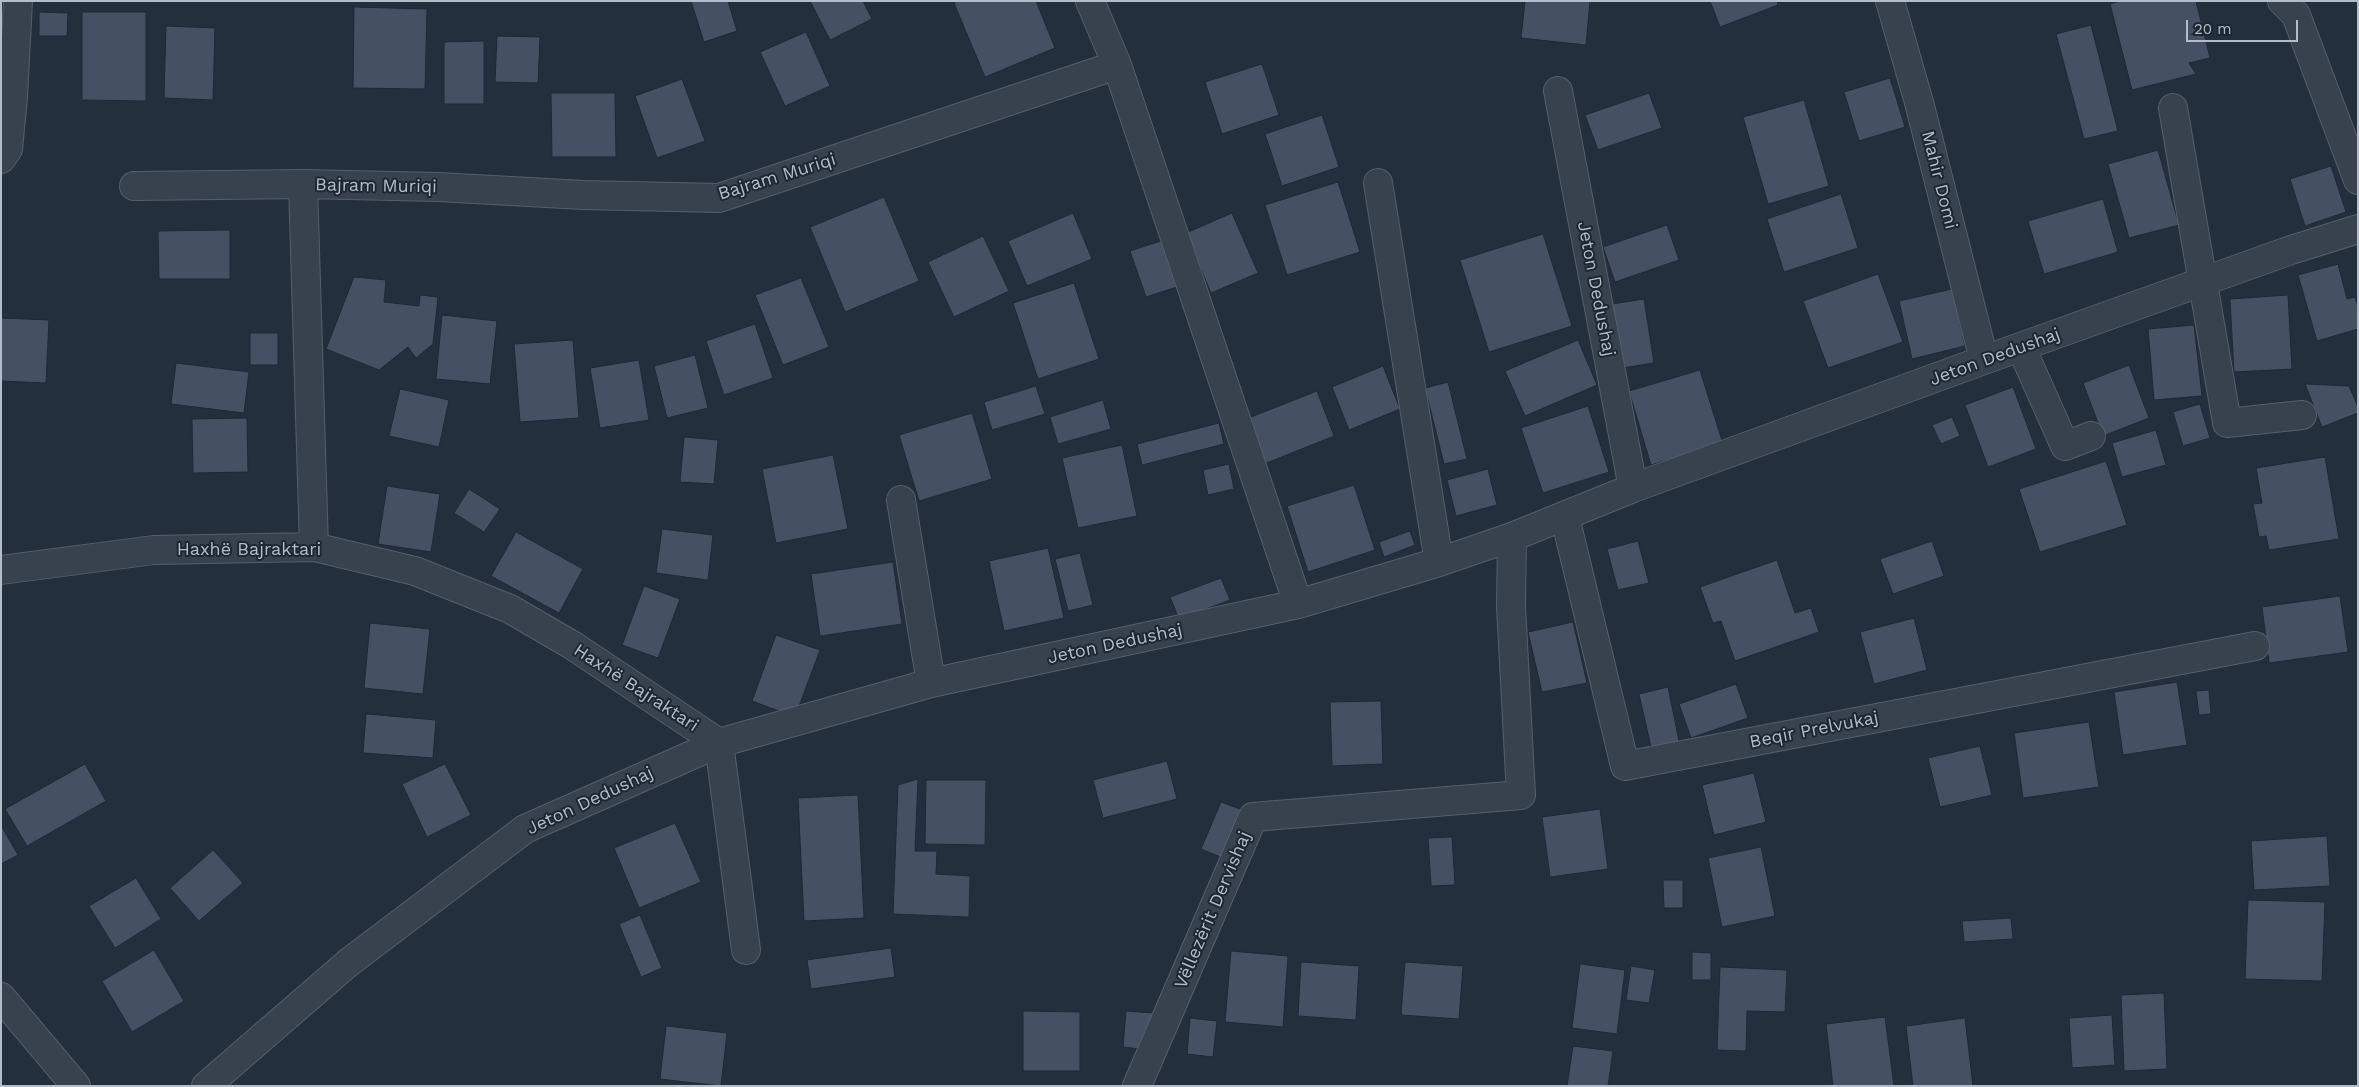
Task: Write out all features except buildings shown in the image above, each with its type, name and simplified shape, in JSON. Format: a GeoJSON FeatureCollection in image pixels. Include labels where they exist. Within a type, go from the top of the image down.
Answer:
{"type":"FeatureCollection","features":[{"type":"Feature","properties":{"kind":"street"},"geometry":{"type":"LineString","coordinates":[[1,159],[8,149],[13,105],[18,1]]}},
{"type":"Feature","properties":{"kind":"street"},"geometry":{"type":"LineString","coordinates":[[1090,1],[1117,64],[1298,604]]}},
{"type":"Feature","properties":{"kind":"street","name":"Mahir Domi"},"geometry":{"type":"LineString","coordinates":[[1890,1],[1920,106],[1984,360]]}},
{"type":"Feature","properties":{"kind":"street"},"geometry":{"type":"LineString","coordinates":[[2282,1],[2296,15],[2358,180]]}},
{"type":"Feature","properties":{"kind":"street","name":"Bajram Muriqi"},"geometry":{"type":"LineString","coordinates":[[134,186],[303,184],[438,187],[583,195],[719,198],[1117,64]]}},
{"type":"Feature","properties":{"kind":"street","name":"Jeton Dedushaj"},"geometry":{"type":"LineString","coordinates":[[1558,91],[1633,488]]}},
{"type":"Feature","properties":{"kind":"street"},"geometry":{"type":"LineString","coordinates":[[2173,108],[2227,423],[2302,416]]}},
{"type":"Feature","properties":{"kind":"street"},"geometry":{"type":"LineString","coordinates":[[1378,183],[1439,562]]}},
{"type":"Feature","properties":{"kind":"street","name":"Bajram Muriqi"},"geometry":{"type":"LineString","coordinates":[[303,184],[314,546]]}},
{"type":"Feature","properties":{"kind":"street","name":"Jeton Dedushaj"},"geometry":{"type":"LineString","coordinates":[[206,1086],[348,963],[526,829],[719,742],[931,683],[1298,604],[1439,562],[1565,517],[1633,488],[2204,281],[2291,250],[2357,234]]}},
{"type":"Feature","properties":{"kind":"street"},"geometry":{"type":"LineString","coordinates":[[2021,347],[2065,446],[2091,436]]}},
{"type":"Feature","properties":{"kind":"street"},"geometry":{"type":"LineString","coordinates":[[901,500],[931,683]]}},
{"type":"Feature","properties":{"kind":"street","name":"Beqir Prelvukaj"},"geometry":{"type":"LineString","coordinates":[[1565,517],[1624,766],[2255,646]]}},
{"type":"Feature","properties":{"kind":"street","name":"Vëllezërit Dervishaj"},"geometry":{"type":"LineString","coordinates":[[1137,1086],[1253,817],[1521,795],[1511,606],[1512,537]]}},
{"type":"Feature","properties":{"kind":"street","name":"Haxhë Bajraktari"},"geometry":{"type":"LineString","coordinates":[[1,570],[154,550],[314,546],[415,571],[510,609],[572,645],[719,742]]}},
{"type":"Feature","properties":{"kind":"street"},"geometry":{"type":"LineString","coordinates":[[719,742],[746,950]]}},
{"type":"Feature","properties":{"kind":"street"},"geometry":{"type":"LineString","coordinates":[[7,1012],[76,1086]]}}]}
